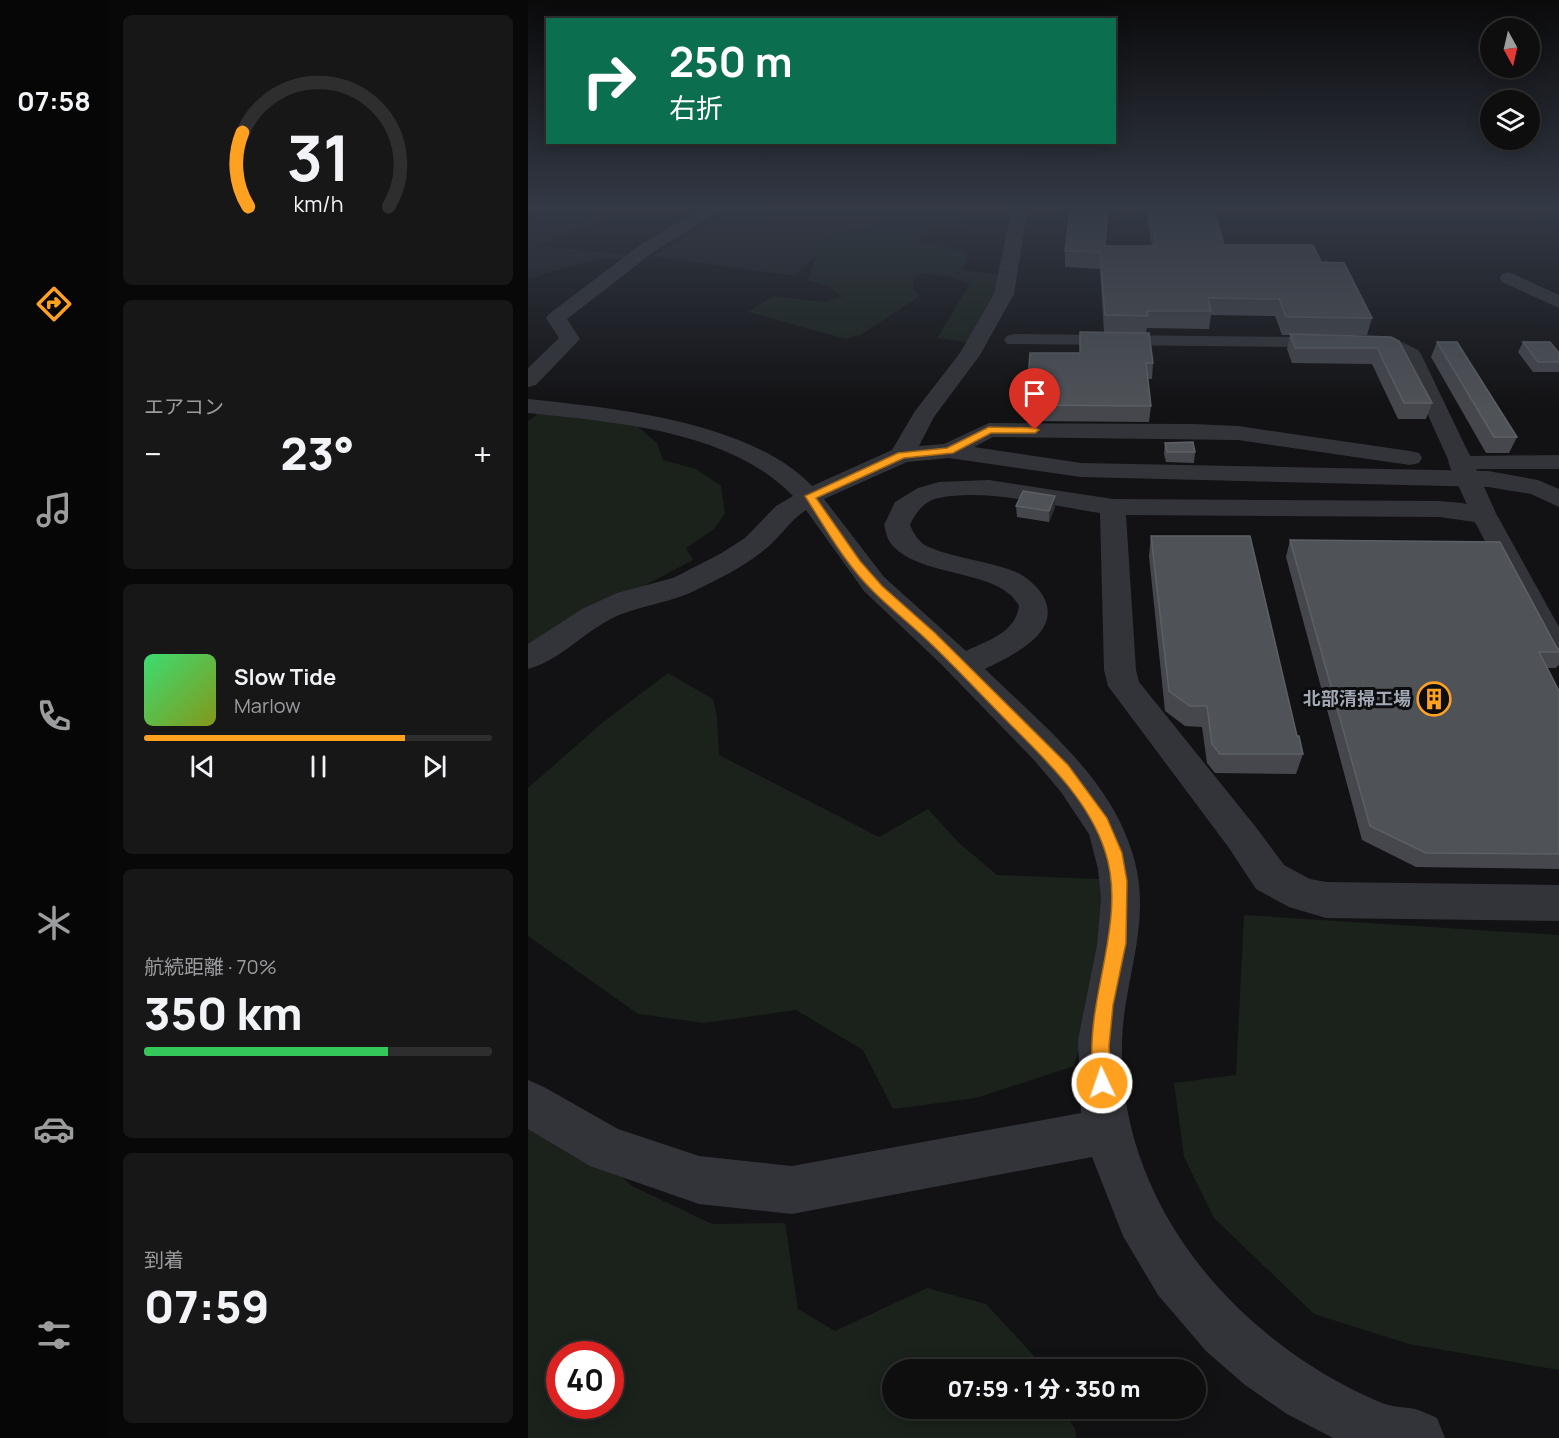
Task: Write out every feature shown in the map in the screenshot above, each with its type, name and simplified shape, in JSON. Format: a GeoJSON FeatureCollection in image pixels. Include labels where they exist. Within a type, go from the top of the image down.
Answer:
{"type":"FeatureCollection","features":[{"type":"Feature","properties":{"kind":"street"},"geometry":{"type":"LineString","coordinates":[[528,380],[570,339],[556,318],[613,274]]}},
{"type":"Feature","properties":{"kind":"street"},"geometry":{"type":"LineString","coordinates":[[902,455],[923,416],[969,356],[1004,294],[1008,274]]}},
{"type":"Feature","properties":{"kind":"street"},"geometry":{"type":"LineString","coordinates":[[1509,278],[1559,302]]}},
{"type":"Feature","properties":{"kind":"street"},"geometry":{"type":"LineString","coordinates":[[1014,340],[1387,342],[1411,354],[1485,517],[1559,655]]}},
{"type":"Feature","properties":{"kind":"street"},"geometry":{"type":"LineString","coordinates":[[528,406],[606,415],[686,431],[763,461],[810,496],[856,564],[870,580],[962,667],[1063,769],[1102,822],[1114,853],[1119,881],[1117,943],[1104,1005],[1100,1046],[1107,1131],[1140,1217],[1189,1294],[1232,1340],[1275,1374],[1319,1403],[1384,1433],[1417,1438]]}},
{"type":"Feature","properties":{"kind":"street"},"geometry":{"type":"LineString","coordinates":[[949,451],[989,430],[1193,431],[1238,433],[1431,461],[1559,462]]}},
{"type":"Feature","properties":{"kind":"street"},"geometry":{"type":"LineString","coordinates":[[528,658],[545,649],[592,616],[627,600],[682,585],[730,560],[755,544],[785,512],[810,496],[902,455],[949,451],[1081,470],[1488,479],[1538,488],[1559,498]]}},
{"type":"Feature","properties":{"kind":"street"},"geometry":{"type":"LineString","coordinates":[[962,667],[1010,643],[1024,632],[1032,620],[1034,606],[1029,596],[1008,579],[920,554],[908,546],[898,533],[897,525],[904,508],[916,499],[939,490],[989,488],[1113,507],[1439,509],[1462,511],[1485,517]]}},
{"type":"Feature","properties":{"kind":"street"},"geometry":{"type":"LineString","coordinates":[[1113,507],[1120,670],[1124,686],[1270,877],[1302,895],[1326,900],[1559,903]]}},
{"type":"Feature","properties":{"kind":"street"},"geometry":{"type":"LineString","coordinates":[[528,1103],[607,1149],[699,1180],[792,1190],[1107,1131]]}},
{"type":"Feature","properties":{"kind":"shaded area"},"geometry":{"type":"Polygon","coordinates":[[[528,274],[545,274],[528,279],[528,274]]]}},
{"type":"Feature","properties":{"kind":"shaded area"},"geometry":{"type":"Polygon","coordinates":[[[809,274],[920,274],[915,278],[912,287],[920,296],[860,335],[846,339],[748,312],[773,296],[824,302],[842,297],[830,287],[807,280],[809,274]]]}},
{"type":"Feature","properties":{"kind":"shaded area"},"geometry":{"type":"Polygon","coordinates":[[[929,274],[993,274],[1015,277],[981,344],[937,338],[970,284],[949,277],[929,274]]]}},
{"type":"Feature","properties":{"kind":"shaded area"},"geometry":{"type":"Polygon","coordinates":[[[539,413],[632,422],[657,443],[663,460],[696,469],[721,486],[725,514],[714,529],[686,548],[693,560],[596,611],[528,651],[528,421],[539,413]]]}},
{"type":"Feature","properties":{"kind":"shaded area"},"geometry":{"type":"Polygon","coordinates":[[[668,673],[713,699],[717,717],[719,755],[879,837],[928,809],[959,843],[997,875],[1099,879],[1105,908],[1088,1021],[1074,1066],[976,1098],[893,1109],[863,1050],[796,1010],[704,1023],[638,1014],[528,936],[528,788],[602,723],[668,673]]]}},
{"type":"Feature","properties":{"kind":"shaded area"},"geometry":{"type":"Polygon","coordinates":[[[1244,915],[1559,935],[1559,1370],[1409,1344],[1314,1314],[1214,1218],[1184,1157],[1174,1083],[1236,1075],[1244,915]]]}},
{"type":"Feature","properties":{"kind":"shaded area"},"geometry":{"type":"Polygon","coordinates":[[[528,1095],[632,1186],[712,1224],[785,1223],[798,1309],[835,1331],[927,1288],[986,1304],[1037,1359],[882,1359],[882,1419],[1069,1419],[1075,1429],[1076,1438],[528,1438],[528,1095]]]}},
{"type":"Feature","properties":{"kind":"building"},"geometry":{"type":"Polygon","coordinates":[[[1102,274],[1350,274],[1372,318],[1286,317],[1279,299],[1208,298],[1211,311],[1147,311],[1148,316],[1105,315],[1102,274]]]}},
{"type":"Feature","properties":{"kind":"building"},"geometry":{"type":"Polygon","coordinates":[[[1080,332],[1149,333],[1153,363],[1146,363],[1151,406],[1026,405],[1030,353],[1080,353],[1080,332]]]}},
{"type":"Feature","properties":{"kind":"building"},"geometry":{"type":"Polygon","coordinates":[[[1290,334],[1391,337],[1399,341],[1432,403],[1404,403],[1377,348],[1295,348],[1290,334]]]}},
{"type":"Feature","properties":{"kind":"building"},"geometry":{"type":"Polygon","coordinates":[[[1437,342],[1457,342],[1517,437],[1494,437],[1437,342]]]}},
{"type":"Feature","properties":{"kind":"building"},"geometry":{"type":"Polygon","coordinates":[[[1523,342],[1550,342],[1559,353],[1559,362],[1538,362],[1523,342]]]}},
{"type":"Feature","properties":{"kind":"building"},"geometry":{"type":"Polygon","coordinates":[[[1193,442],[1195,452],[1167,452],[1165,443],[1193,442]]]}},
{"type":"Feature","properties":{"kind":"building"},"geometry":{"type":"Polygon","coordinates":[[[1023,491],[1055,496],[1049,511],[1016,506],[1023,491]]]}},
{"type":"Feature","properties":{"kind":"building"},"geometry":{"type":"Polygon","coordinates":[[[1151,536],[1250,536],[1303,754],[1220,754],[1212,744],[1207,706],[1190,706],[1169,691],[1151,536]]]}},
{"type":"Feature","properties":{"kind":"building","name":"北部清掃工場"},"geometry":{"type":"Polygon","coordinates":[[[1290,540],[1500,542],[1559,649],[1559,652],[1539,652],[1559,691],[1559,854],[1426,853],[1370,826],[1290,540]]]}},
{"type":"Feature","properties":{"kind":"place","name":"北部清掃工場"},"geometry":{"type":"Point","coordinates":[1434,699]}},
{"type":"Feature","properties":{"kind":"route"},"geometry":{"type":"LineString","coordinates":[[1035,430],[989,430],[949,451],[902,455],[810,496],[856,564],[877,589],[930,636],[1063,769],[1102,822],[1114,853],[1119,881],[1119,916],[1117,943],[1104,1005],[1100,1046],[1102,1083]]}}]}
